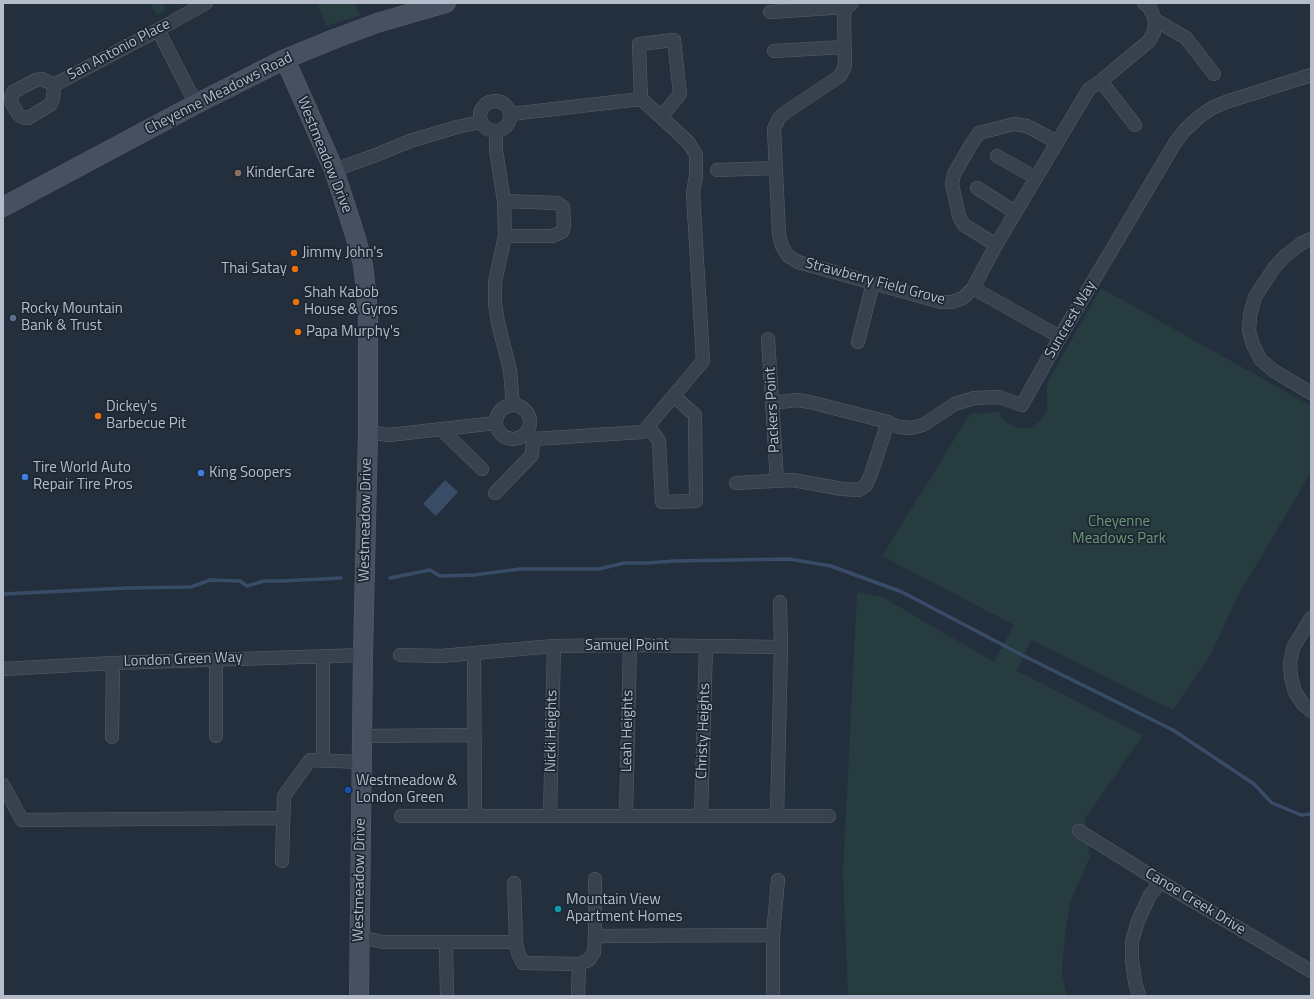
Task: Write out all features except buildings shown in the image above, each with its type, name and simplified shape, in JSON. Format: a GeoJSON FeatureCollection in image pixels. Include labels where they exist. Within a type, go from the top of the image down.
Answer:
{"type":"FeatureCollection","features":[{"type":"Feature","properties":{"kind":"street","name":"San Antonio Place"},"geometry":{"type":"LineString","coordinates":[[54,84],[158,30],[206,3]]}},
{"type":"Feature","properties":{"kind":"street"},"geometry":{"type":"LineString","coordinates":[[1144,3],[1150,8],[1155,20],[1186,38],[1214,74]]}},
{"type":"Feature","properties":{"kind":"street","name":"Cheyenne Meadows Road"},"geometry":{"type":"LineString","coordinates":[[3,207],[196,104],[285,59],[370,26],[437,4]]}},
{"type":"Feature","properties":{"kind":"street"},"geometry":{"type":"LineString","coordinates":[[770,12],[849,5]]}},
{"type":"Feature","properties":{"kind":"street","name":"Strawberry Field Grove"},"geometry":{"type":"LineString","coordinates":[[849,5],[844,14],[845,66],[840,76],[779,118],[774,129],[779,235],[782,246],[788,256],[798,262],[941,302],[952,302],[963,298],[973,288],[1015,212],[1089,89],[1102,81],[1149,41],[1154,32],[1155,20]]}},
{"type":"Feature","properties":{"kind":"street"},"geometry":{"type":"LineString","coordinates":[[158,30],[196,104]]}},
{"type":"Feature","properties":{"kind":"street"},"geometry":{"type":"LineString","coordinates":[[495,493],[532,455],[530,436],[529,414],[521,406],[513,405],[500,410],[497,415],[496,423],[499,431],[508,438],[530,436],[643,432],[703,361],[693,194],[696,176],[696,155],[689,142],[661,117],[641,99],[639,44],[674,40],[680,94],[661,117]]}},
{"type":"Feature","properties":{"kind":"street"},"geometry":{"type":"LineString","coordinates":[[774,51],[844,47]]}},
{"type":"Feature","properties":{"kind":"street","name":"Westmeadow Drive"},"geometry":{"type":"LineString","coordinates":[[285,59],[334,170],[355,235],[362,265],[368,316],[368,432],[363,655],[359,996]]}},
{"type":"Feature","properties":{"kind":"street","name":"Suncrest Way"},"geometry":{"type":"LineString","coordinates":[[772,403],[797,400],[810,402],[888,422],[899,427],[911,428],[923,425],[955,404],[974,398],[999,397],[1022,406],[1060,337],[1175,143],[1185,130],[1199,117],[1212,108],[1226,102],[1311,75]]}},
{"type":"Feature","properties":{"kind":"street"},"geometry":{"type":"LineString","coordinates":[[1102,81],[1135,125]]}},
{"type":"Feature","properties":{"kind":"street"},"geometry":{"type":"LineString","coordinates":[[511,114],[641,99]]}},
{"type":"Feature","properties":{"kind":"street"},"geometry":{"type":"LineString","coordinates":[[491,101],[501,102],[509,109],[511,114],[508,125],[505,129],[496,132],[487,130],[480,118],[482,108],[491,101]]}},
{"type":"Feature","properties":{"kind":"street"},"geometry":{"type":"LineString","coordinates":[[334,170],[410,141],[457,127],[481,122]]}},
{"type":"Feature","properties":{"kind":"street"},"geometry":{"type":"LineString","coordinates":[[996,245],[964,225],[959,216],[952,184],[954,174],[972,143],[979,134],[1014,124],[1027,126],[1057,142]]}},
{"type":"Feature","properties":{"kind":"street"},"geometry":{"type":"LineString","coordinates":[[496,132],[496,150],[504,201],[505,236],[495,282],[495,303],[498,323],[510,370],[513,405]]}},
{"type":"Feature","properties":{"kind":"street"},"geometry":{"type":"LineString","coordinates":[[997,156],[1036,178]]}},
{"type":"Feature","properties":{"kind":"street"},"geometry":{"type":"LineString","coordinates":[[717,170],[776,168]]}},
{"type":"Feature","properties":{"kind":"street"},"geometry":{"type":"LineString","coordinates":[[977,188],[1015,212]]}},
{"type":"Feature","properties":{"kind":"street"},"geometry":{"type":"LineString","coordinates":[[504,201],[557,202],[563,207],[564,225],[562,232],[552,236],[505,236]]}},
{"type":"Feature","properties":{"kind":"street"},"geometry":{"type":"LineString","coordinates":[[1311,239],[1302,243],[1286,255],[1274,268],[1255,297],[1250,315],[1249,331],[1252,346],[1261,360],[1274,372],[1311,393]]}},
{"type":"Feature","properties":{"kind":"street"},"geometry":{"type":"LineString","coordinates":[[858,342],[873,283]]}},
{"type":"Feature","properties":{"kind":"street"},"geometry":{"type":"LineString","coordinates":[[973,288],[1060,337]]}},
{"type":"Feature","properties":{"kind":"street","name":"Packers Point"},"geometry":{"type":"LineString","coordinates":[[768,339],[777,480]]}},
{"type":"Feature","properties":{"kind":"street"},"geometry":{"type":"LineString","coordinates":[[648,426],[659,441],[662,502],[696,501],[695,415],[674,396]]}},
{"type":"Feature","properties":{"kind":"street"},"geometry":{"type":"LineString","coordinates":[[736,483],[793,480],[842,489],[859,490],[866,485],[871,474],[888,422]]}},
{"type":"Feature","properties":{"kind":"street"},"geometry":{"type":"LineString","coordinates":[[368,432],[389,435],[496,423]]}},
{"type":"Feature","properties":{"kind":"street"},"geometry":{"type":"LineString","coordinates":[[442,430],[482,469]]}},
{"type":"Feature","properties":{"kind":"street"},"geometry":{"type":"LineString","coordinates":[[777,816],[781,647],[780,602]]}},
{"type":"Feature","properties":{"kind":"street"},"geometry":{"type":"LineString","coordinates":[[1311,618],[1294,648],[1290,663],[1291,677],[1295,692],[1303,704],[1311,711]]}},
{"type":"Feature","properties":{"kind":"street","name":"Samuel Point"},"geometry":{"type":"LineString","coordinates":[[400,655],[442,656],[554,646],[630,645],[781,647]]}},
{"type":"Feature","properties":{"kind":"street","name":"Leah Heights"},"geometry":{"type":"LineString","coordinates":[[626,816],[630,645]]}},
{"type":"Feature","properties":{"kind":"street","name":"Nicki Heights"},"geometry":{"type":"LineString","coordinates":[[550,816],[554,646]]}},
{"type":"Feature","properties":{"kind":"street","name":"Christy Heights"},"geometry":{"type":"LineString","coordinates":[[701,816],[706,646]]}},
{"type":"Feature","properties":{"kind":"street"},"geometry":{"type":"LineString","coordinates":[[474,653],[475,816]]}},
{"type":"Feature","properties":{"kind":"street","name":"London Green Way"},"geometry":{"type":"LineString","coordinates":[[3,669],[113,662],[363,655]]}},
{"type":"Feature","properties":{"kind":"street"},"geometry":{"type":"LineString","coordinates":[[323,656],[323,761]]}},
{"type":"Feature","properties":{"kind":"street"},"geometry":{"type":"LineString","coordinates":[[216,659],[216,736]]}},
{"type":"Feature","properties":{"kind":"street"},"geometry":{"type":"LineString","coordinates":[[112,737],[113,662]]}},
{"type":"Feature","properties":{"kind":"street"},"geometry":{"type":"LineString","coordinates":[[362,736],[474,735]]}},
{"type":"Feature","properties":{"kind":"street"},"geometry":{"type":"LineString","coordinates":[[282,861],[284,796],[310,760],[362,762]]}},
{"type":"Feature","properties":{"kind":"street"},"geometry":{"type":"LineString","coordinates":[[3,785],[22,820],[283,818]]}},
{"type":"Feature","properties":{"kind":"street"},"geometry":{"type":"LineString","coordinates":[[402,816],[828,816]]}},
{"type":"Feature","properties":{"kind":"street","name":"Canoe Creek Drive"},"geometry":{"type":"LineString","coordinates":[[1080,831],[1161,882],[1311,971]]}},
{"type":"Feature","properties":{"kind":"street"},"geometry":{"type":"LineString","coordinates":[[514,883],[516,942],[518,953],[523,963],[579,964],[589,960],[594,952],[595,879]]}},
{"type":"Feature","properties":{"kind":"street"},"geometry":{"type":"LineString","coordinates":[[773,996],[773,934],[778,880]]}},
{"type":"Feature","properties":{"kind":"street"},"geometry":{"type":"LineString","coordinates":[[1139,996],[1135,982],[1132,960],[1132,941],[1138,921],[1150,895],[1161,882]]}},
{"type":"Feature","properties":{"kind":"street"},"geometry":{"type":"LineString","coordinates":[[595,936],[773,934]]}},
{"type":"Feature","properties":{"kind":"street"},"geometry":{"type":"LineString","coordinates":[[359,937],[383,942],[516,942]]}},
{"type":"Feature","properties":{"kind":"street"},"geometry":{"type":"LineString","coordinates":[[446,942],[447,996]]}},
{"type":"Feature","properties":{"kind":"street"},"geometry":{"type":"LineString","coordinates":[[578,996],[579,964]]}},
{"type":"Feature","properties":{"kind":"green space"},"geometry":{"type":"Polygon","coordinates":[[[150,3],[162,3],[166,11],[157,15],[150,3]]]}},
{"type":"Feature","properties":{"kind":"green space"},"geometry":{"type":"Polygon","coordinates":[[[317,3],[355,3],[360,15],[326,26],[317,3]]]}},
{"type":"Feature","properties":{"kind":"green space","name":"Cheyenne Meadows Park"},"geometry":{"type":"Polygon","coordinates":[[[1101,288],[1311,406],[1311,472],[1239,594],[1211,654],[1173,710],[1031,640],[1017,671],[1143,735],[1085,819],[1090,857],[1070,903],[1065,934],[1062,973],[1067,996],[848,996],[843,873],[857,592],[882,597],[994,662],[1014,625],[882,556],[970,414],[998,412],[1007,423],[1019,428],[1030,428],[1041,420],[1047,409],[1047,383],[1101,288]]]}},
{"type":"Feature","properties":{"kind":"water"},"geometry":{"type":"Polygon","coordinates":[[[445,480],[458,492],[436,516],[423,504],[445,480]]]}},
{"type":"Feature","properties":{"kind":"waterway"},"geometry":{"type":"LineString","coordinates":[[390,578],[430,570],[440,576],[474,575],[520,569],[599,569],[624,563],[674,561],[789,559],[831,566],[902,592],[1022,655],[1173,730],[1254,784],[1272,803],[1301,815],[1311,814]]}},
{"type":"Feature","properties":{"kind":"waterway"},"geometry":{"type":"LineString","coordinates":[[3,594],[127,588],[191,587],[210,580],[240,581],[247,586],[264,581],[341,578]]}},
{"type":"Feature","properties":{"kind":"place","name":"KinderCare"},"geometry":{"type":"Point","coordinates":[238,173]}},
{"type":"Feature","properties":{"kind":"place","name":"Jimmy John's"},"geometry":{"type":"Point","coordinates":[294,253]}},
{"type":"Feature","properties":{"kind":"place","name":"Thai Satay"},"geometry":{"type":"Point","coordinates":[295,269]}},
{"type":"Feature","properties":{"kind":"place","name":"Shah Kabob House & Gyros"},"geometry":{"type":"Point","coordinates":[296,302]}},
{"type":"Feature","properties":{"kind":"place","name":"Rocky Mountain Bank & Trust"},"geometry":{"type":"Point","coordinates":[13,318]}},
{"type":"Feature","properties":{"kind":"place","name":"Papa Murphy's"},"geometry":{"type":"Point","coordinates":[298,332]}},
{"type":"Feature","properties":{"kind":"place","name":"Dickey's Barbecue Pit"},"geometry":{"type":"Point","coordinates":[98,416]}},
{"type":"Feature","properties":{"kind":"place","name":"King Soopers"},"geometry":{"type":"Point","coordinates":[201,473]}},
{"type":"Feature","properties":{"kind":"place","name":"Tire World Auto Repair Tire Pros"},"geometry":{"type":"Point","coordinates":[25,477]}},
{"type":"Feature","properties":{"kind":"place","name":"Westmeadow & London Green"},"geometry":{"type":"Point","coordinates":[348,790]}},
{"type":"Feature","properties":{"kind":"place","name":"Mountain View Apartment Homes"},"geometry":{"type":"Point","coordinates":[558,909]}}]}
